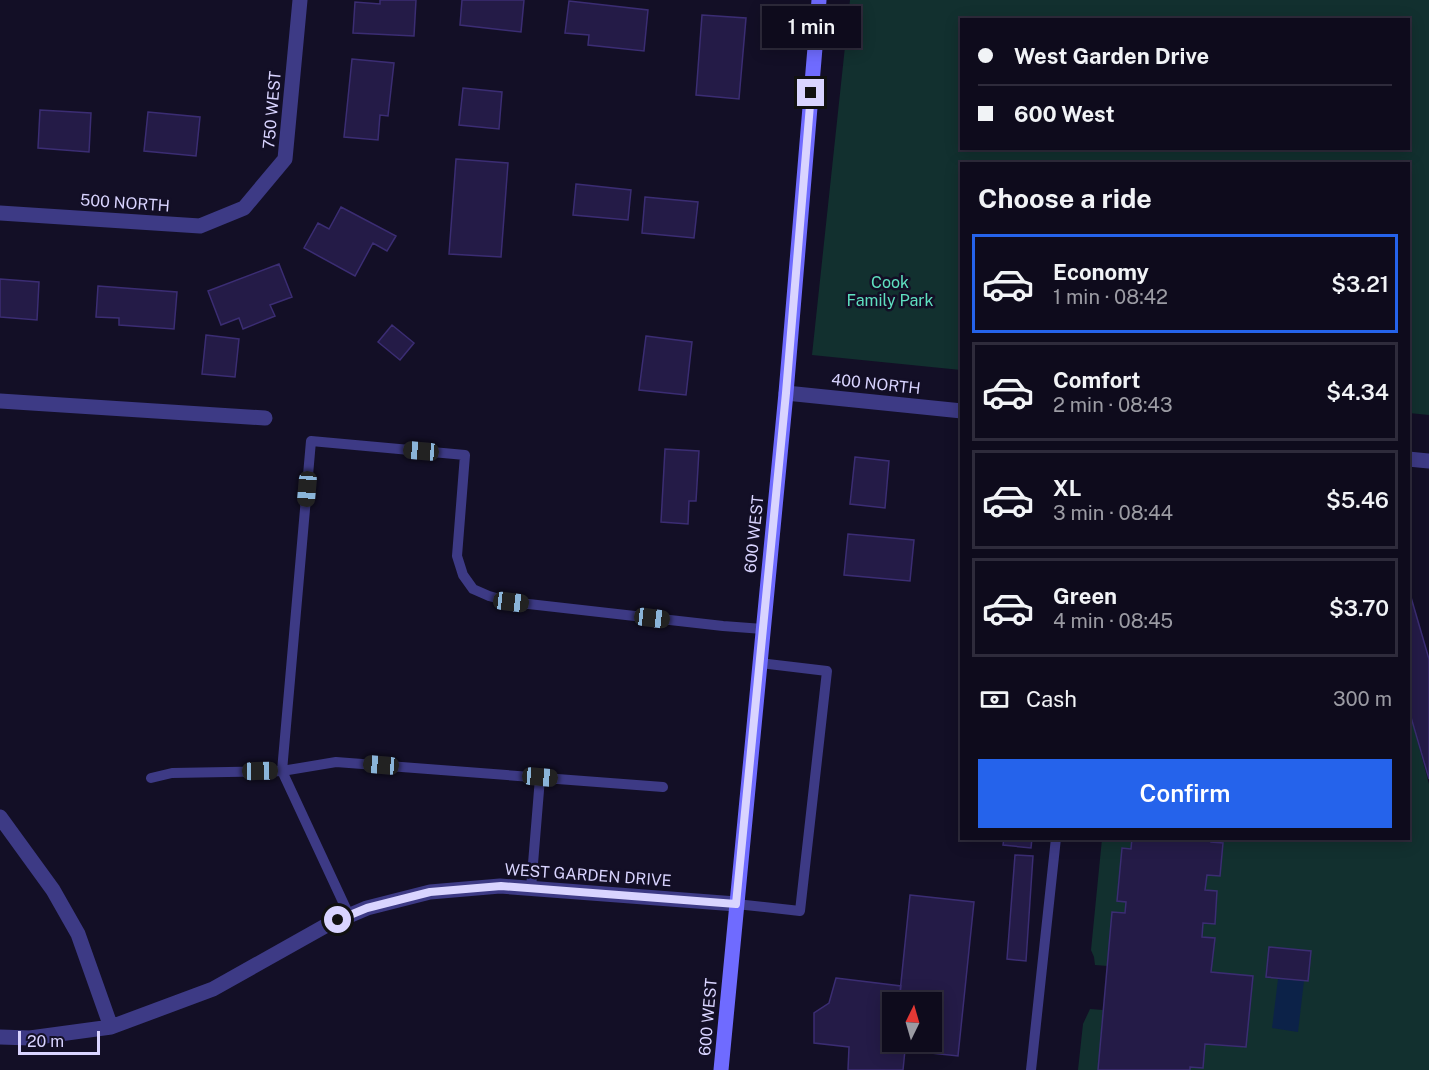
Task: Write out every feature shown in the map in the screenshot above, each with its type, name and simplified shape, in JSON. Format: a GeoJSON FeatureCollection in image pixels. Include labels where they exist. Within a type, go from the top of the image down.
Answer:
{"type":"FeatureCollection","features":[{"type":"Feature","properties":{"kind":"street","name":"750 WEST"},"geometry":{"type":"LineString","coordinates":[[244,208],[285,159],[300,0]]}},
{"type":"Feature","properties":{"kind":"street","name":"600 WEST"},"geometry":{"type":"LineString","coordinates":[[721,1070],[786,393],[819,0]]}},
{"type":"Feature","properties":{"kind":"street","name":"500 NORTH"},"geometry":{"type":"LineString","coordinates":[[0,213],[200,226],[244,208]]}},
{"type":"Feature","properties":{"kind":"street","name":"400 NORTH"},"geometry":{"type":"LineString","coordinates":[[786,393],[960,411]]}},
{"type":"Feature","properties":{"kind":"street"},"geometry":{"type":"LineString","coordinates":[[0,401],[265,418]]}},
{"type":"Feature","properties":{"kind":"street"},"geometry":{"type":"LineString","coordinates":[[1410,459],[1429,461]]}},
{"type":"Feature","properties":{"kind":"street"},"geometry":{"type":"LineString","coordinates":[[0,817],[53,890],[78,934],[111,1027]]}},
{"type":"Feature","properties":{"kind":"street","name":"WEST GARDEN DRIVE"},"geometry":{"type":"LineString","coordinates":[[0,1037],[30,1038],[111,1027],[213,989],[349,915],[367,908],[430,892],[501,886],[736,904]]}},
{"type":"Feature","properties":{"kind":"lane"},"geometry":{"type":"LineString","coordinates":[[349,915],[282,771],[311,441],[465,455],[457,556],[463,575],[473,588],[489,596],[511,602],[723,627],[763,629]]}},
{"type":"Feature","properties":{"kind":"lane"},"geometry":{"type":"LineString","coordinates":[[736,904],[800,911],[827,671],[760,663]]}},
{"type":"Feature","properties":{"kind":"lane"},"geometry":{"type":"LineString","coordinates":[[151,778],[172,773],[282,771],[336,762],[663,787]]}},
{"type":"Feature","properties":{"kind":"lane"},"geometry":{"type":"LineString","coordinates":[[531,888],[540,777]]}},
{"type":"Feature","properties":{"kind":"lane"},"geometry":{"type":"LineString","coordinates":[[1031,1070],[1056,840]]}},
{"type":"Feature","properties":{"kind":"green space","name":"Cook Family Park"},"geometry":{"type":"Polygon","coordinates":[[[850,0],[1429,0],[1429,415],[1410,413],[1410,162],[960,162],[960,370],[812,355],[850,0]]]}},
{"type":"Feature","properties":{"kind":"green space"},"geometry":{"type":"Polygon","coordinates":[[[1410,714],[1429,784],[1429,1070],[1190,1070],[1190,1067],[1203,1067],[1205,1044],[1243,1046],[1243,1049],[1252,976],[1211,972],[1215,938],[1202,937],[1203,923],[1215,923],[1217,892],[1205,890],[1207,875],[1220,876],[1223,843],[1211,842],[1211,840],[1410,840],[1410,714]]]}},
{"type":"Feature","properties":{"kind":"green space"},"geometry":{"type":"Polygon","coordinates":[[[1102,840],[1132,840],[1125,913],[1112,912],[1108,966],[1095,965],[1091,950],[1102,840]]]}},
{"type":"Feature","properties":{"kind":"green space"},"geometry":{"type":"Polygon","coordinates":[[[1090,1009],[1103,1010],[1098,1070],[1078,1070],[1083,1024],[1090,1009]]]}},
{"type":"Feature","properties":{"kind":"water"},"geometry":{"type":"Polygon","coordinates":[[[1278,979],[1304,981],[1298,1032],[1272,1028],[1278,979]]]}},
{"type":"Feature","properties":{"kind":"building"},"geometry":{"type":"Polygon","coordinates":[[[380,0],[416,0],[414,36],[353,33],[355,2],[380,4],[380,0]]]}},
{"type":"Feature","properties":{"kind":"building"},"geometry":{"type":"Polygon","coordinates":[[[462,0],[524,0],[521,32],[460,25],[462,0]]]}},
{"type":"Feature","properties":{"kind":"building"},"geometry":{"type":"Polygon","coordinates":[[[569,1],[648,10],[644,51],[588,45],[589,35],[565,33],[569,1]]]}},
{"type":"Feature","properties":{"kind":"building"},"geometry":{"type":"Polygon","coordinates":[[[702,15],[746,18],[739,99],[696,95],[702,15]]]}},
{"type":"Feature","properties":{"kind":"building"},"geometry":{"type":"Polygon","coordinates":[[[352,59],[394,63],[388,116],[380,115],[378,140],[344,137],[352,59]]]}},
{"type":"Feature","properties":{"kind":"building"},"geometry":{"type":"Polygon","coordinates":[[[463,88],[502,92],[499,129],[459,125],[463,88]]]}},
{"type":"Feature","properties":{"kind":"building"},"geometry":{"type":"Polygon","coordinates":[[[40,110],[91,113],[89,152],[38,148],[40,110]]]}},
{"type":"Feature","properties":{"kind":"building"},"geometry":{"type":"Polygon","coordinates":[[[148,112],[200,117],[196,156],[144,151],[148,112]]]}},
{"type":"Feature","properties":{"kind":"building"},"geometry":{"type":"Polygon","coordinates":[[[456,159],[508,163],[501,257],[449,254],[456,159]]]}},
{"type":"Feature","properties":{"kind":"building"},"geometry":{"type":"Polygon","coordinates":[[[576,184],[631,190],[628,220],[573,215],[576,184]]]}},
{"type":"Feature","properties":{"kind":"building"},"geometry":{"type":"Polygon","coordinates":[[[645,197],[698,202],[694,238],[642,233],[645,197]]]}},
{"type":"Feature","properties":{"kind":"building"},"geometry":{"type":"Polygon","coordinates":[[[341,207],[396,236],[387,251],[373,243],[355,276],[304,248],[318,223],[329,229],[341,207]]]}},
{"type":"Feature","properties":{"kind":"building"},"geometry":{"type":"Polygon","coordinates":[[[279,264],[292,297],[270,305],[275,316],[243,329],[239,318],[221,325],[208,291],[279,264]]]}},
{"type":"Feature","properties":{"kind":"building"},"geometry":{"type":"Polygon","coordinates":[[[0,279],[39,282],[37,320],[0,317],[0,279]]]}},
{"type":"Feature","properties":{"kind":"building"},"geometry":{"type":"Polygon","coordinates":[[[98,286],[177,292],[174,329],[119,325],[119,318],[96,317],[98,286]]]}},
{"type":"Feature","properties":{"kind":"building"},"geometry":{"type":"Polygon","coordinates":[[[392,325],[414,343],[400,360],[378,342],[392,325]]]}},
{"type":"Feature","properties":{"kind":"building"},"geometry":{"type":"Polygon","coordinates":[[[206,335],[239,339],[235,377],[202,374],[206,335]]]}},
{"type":"Feature","properties":{"kind":"building"},"geometry":{"type":"Polygon","coordinates":[[[646,336],[692,342],[686,395],[639,390],[646,336]]]}},
{"type":"Feature","properties":{"kind":"building"},"geometry":{"type":"Polygon","coordinates":[[[665,449],[699,451],[696,501],[689,501],[688,524],[661,522],[665,449]]]}},
{"type":"Feature","properties":{"kind":"building"},"geometry":{"type":"Polygon","coordinates":[[[855,457],[889,461],[885,508],[850,504],[855,457]]]}},
{"type":"Feature","properties":{"kind":"building"},"geometry":{"type":"Polygon","coordinates":[[[848,534],[914,540],[910,581],[844,575],[848,534]]]}},
{"type":"Feature","properties":{"kind":"building"},"geometry":{"type":"Polygon","coordinates":[[[1410,594],[1429,659],[1429,779],[1410,714],[1410,594]]]}},
{"type":"Feature","properties":{"kind":"building"},"geometry":{"type":"Polygon","coordinates":[[[1004,840],[1032,840],[1031,848],[1003,845],[1004,840]]]}},
{"type":"Feature","properties":{"kind":"building"},"geometry":{"type":"Polygon","coordinates":[[[1132,840],[1211,840],[1211,842],[1223,843],[1220,876],[1207,875],[1205,890],[1217,891],[1215,924],[1203,923],[1202,937],[1215,938],[1211,972],[1253,976],[1246,1047],[1205,1044],[1203,1068],[1098,1070],[1112,912],[1125,913],[1126,902],[1117,901],[1122,848],[1131,849],[1132,840]]]}},
{"type":"Feature","properties":{"kind":"building"},"geometry":{"type":"Polygon","coordinates":[[[1015,855],[1033,856],[1026,961],[1007,959],[1015,855]]]}},
{"type":"Feature","properties":{"kind":"building"},"geometry":{"type":"Polygon","coordinates":[[[910,895],[974,902],[958,1056],[921,1052],[942,1052],[942,992],[900,992],[910,895]]]}},
{"type":"Feature","properties":{"kind":"building"},"geometry":{"type":"Polygon","coordinates":[[[1269,947],[1311,951],[1308,981],[1266,977],[1269,947]]]}},
{"type":"Feature","properties":{"kind":"building"},"geometry":{"type":"Polygon","coordinates":[[[836,978],[901,986],[900,992],[882,992],[882,1052],[905,1052],[903,1070],[848,1070],[849,1047],[814,1043],[814,1013],[829,1003],[836,978]]]}},
{"type":"Feature","properties":{"kind":"route"},"geometry":{"type":"LineString","coordinates":[[338,920],[367,908],[430,892],[501,886],[736,904],[786,393],[811,93]]}}]}
